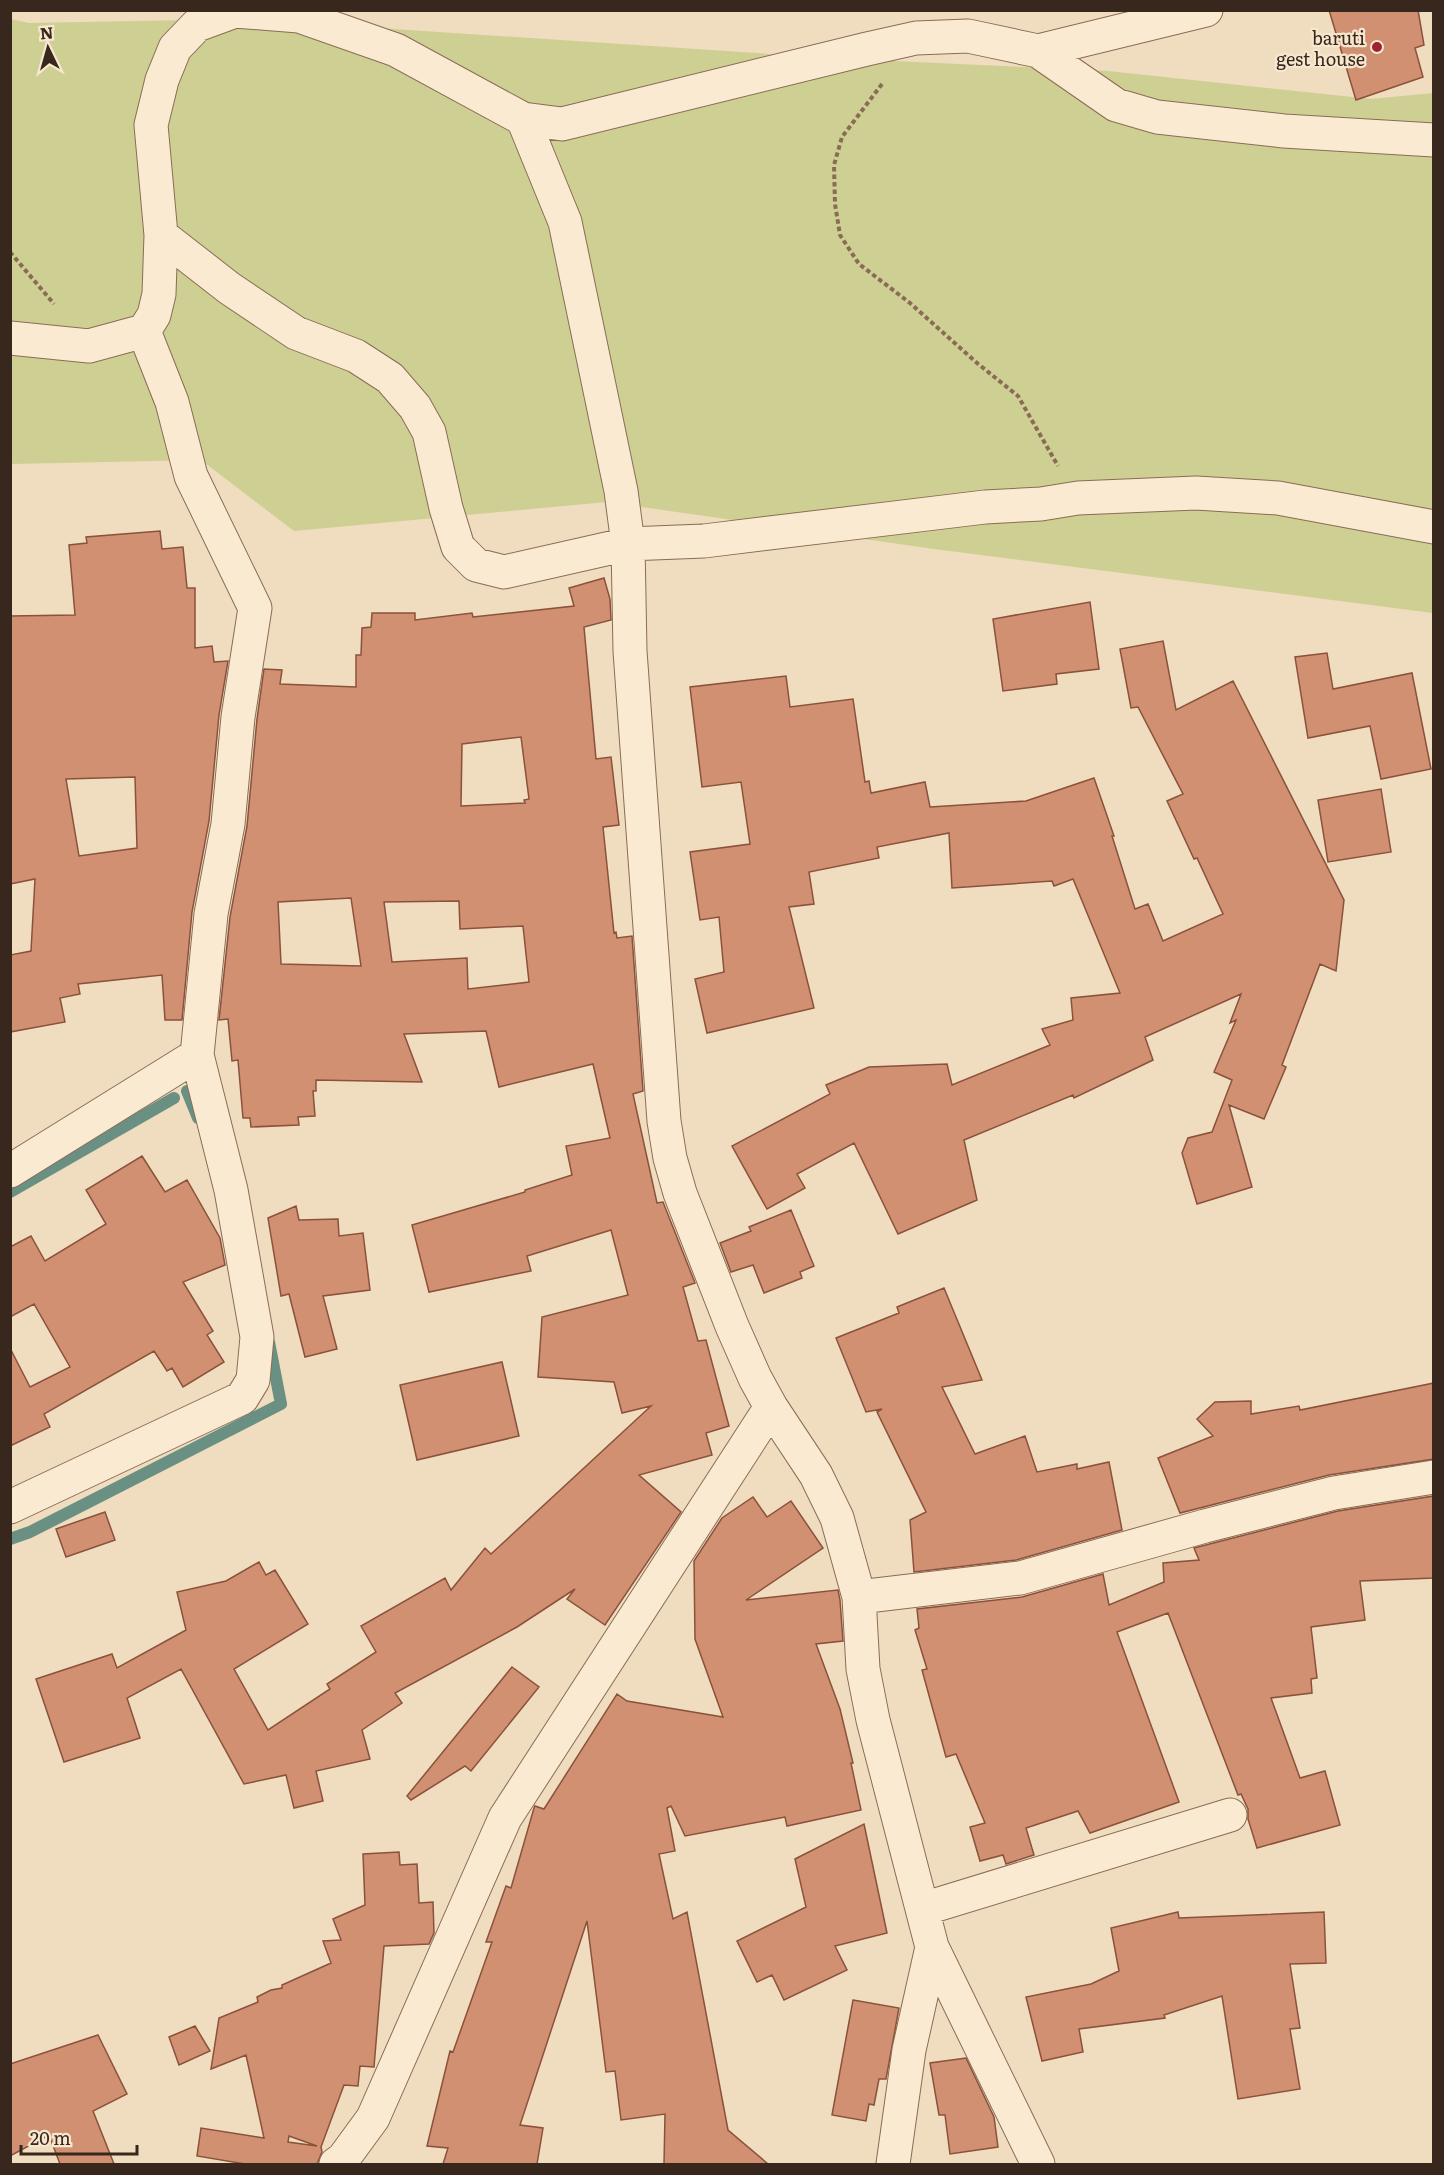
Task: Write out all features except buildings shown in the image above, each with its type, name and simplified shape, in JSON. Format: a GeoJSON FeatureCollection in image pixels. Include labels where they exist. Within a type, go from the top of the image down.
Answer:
{"type":"FeatureCollection","features":[{"type":"Feature","properties":{"kind":"street"},"geometry":{"type":"LineString","coordinates":[[1038,51],[1206,10]]}},
{"type":"Feature","properties":{"kind":"street"},"geometry":{"type":"LineString","coordinates":[[10,338],[89,346],[144,331],[154,315],[159,294],[161,235],[151,125],[162,80],[175,48],[197,25],[235,11],[299,16],[396,50],[523,119],[562,124],[916,38],[968,36],[1038,51],[1116,105],[1157,117],[1284,131],[1434,140]]}},
{"type":"Feature","properties":{"kind":"street"},"geometry":{"type":"LineString","coordinates":[[523,119],[565,222],[621,490],[628,544],[630,651],[665,1130],[680,1193],[755,1378],[771,1407],[816,1475],[837,1518],[859,1597],[863,1669],[873,1720],[932,1947],[1038,2164]]}},
{"type":"Feature","properties":{"kind":"street"},"geometry":{"type":"LineString","coordinates":[[161,235],[229,288],[296,333],[356,356],[390,378],[415,407],[429,432],[446,508],[458,547],[476,565],[504,572],[628,544],[704,541],[1078,498],[1196,493],[1278,498],[1434,527]]}},
{"type":"Feature","properties":{"kind":"street"},"geometry":{"type":"LineString","coordinates":[[10,1507],[242,1398],[254,1380],[257,1336],[231,1190],[197,1055],[212,914],[228,824],[238,717],[255,608],[191,476],[172,402],[144,331]]}},
{"type":"Feature","properties":{"kind":"street"},"geometry":{"type":"LineString","coordinates":[[10,1171],[197,1055]]}},
{"type":"Feature","properties":{"kind":"street"},"geometry":{"type":"LineString","coordinates":[[336,2164],[343,2159],[373,2118],[505,1818],[771,1407]]}},
{"type":"Feature","properties":{"kind":"street"},"geometry":{"type":"LineString","coordinates":[[859,1597],[1020,1578],[1205,1526],[1334,1493],[1434,1476]]}},
{"type":"Feature","properties":{"kind":"street"},"geometry":{"type":"LineString","coordinates":[[923,1909],[1230,1815]]}},
{"type":"Feature","properties":{"kind":"street"},"geometry":{"type":"LineString","coordinates":[[893,2164],[909,2050],[932,1947]]}},
{"type":"Feature","properties":{"kind":"path"},"geometry":{"type":"LineString","coordinates":[[884,81],[842,137],[834,165],[835,204],[840,235],[859,264],[910,303],[976,363],[1018,396],[1078,498]]}},
{"type":"Feature","properties":{"kind":"path"},"geometry":{"type":"LineString","coordinates":[[10,252],[89,346]]}},
{"type":"Feature","properties":{"kind":"green space"},"geometry":{"type":"Polygon","coordinates":[[[11,19],[29,23],[243,19],[830,58],[1108,71],[1371,99],[1433,93],[1433,613],[934,549],[607,502],[294,531],[201,460],[11,464],[11,19]]]}},
{"type":"Feature","properties":{"kind":"waterway"},"geometry":{"type":"LineString","coordinates":[[187,1091],[198,1118]]}},
{"type":"Feature","properties":{"kind":"waterway"},"geometry":{"type":"LineString","coordinates":[[10,1192],[174,1098]]}},
{"type":"Feature","properties":{"kind":"waterway"},"geometry":{"type":"LineString","coordinates":[[10,1539],[30,1532],[281,1404],[269,1342]]}},
{"type":"Feature","properties":{"kind":"place","name":"baruti gest house"},"geometry":{"type":"Point","coordinates":[1377,47]}}]}
